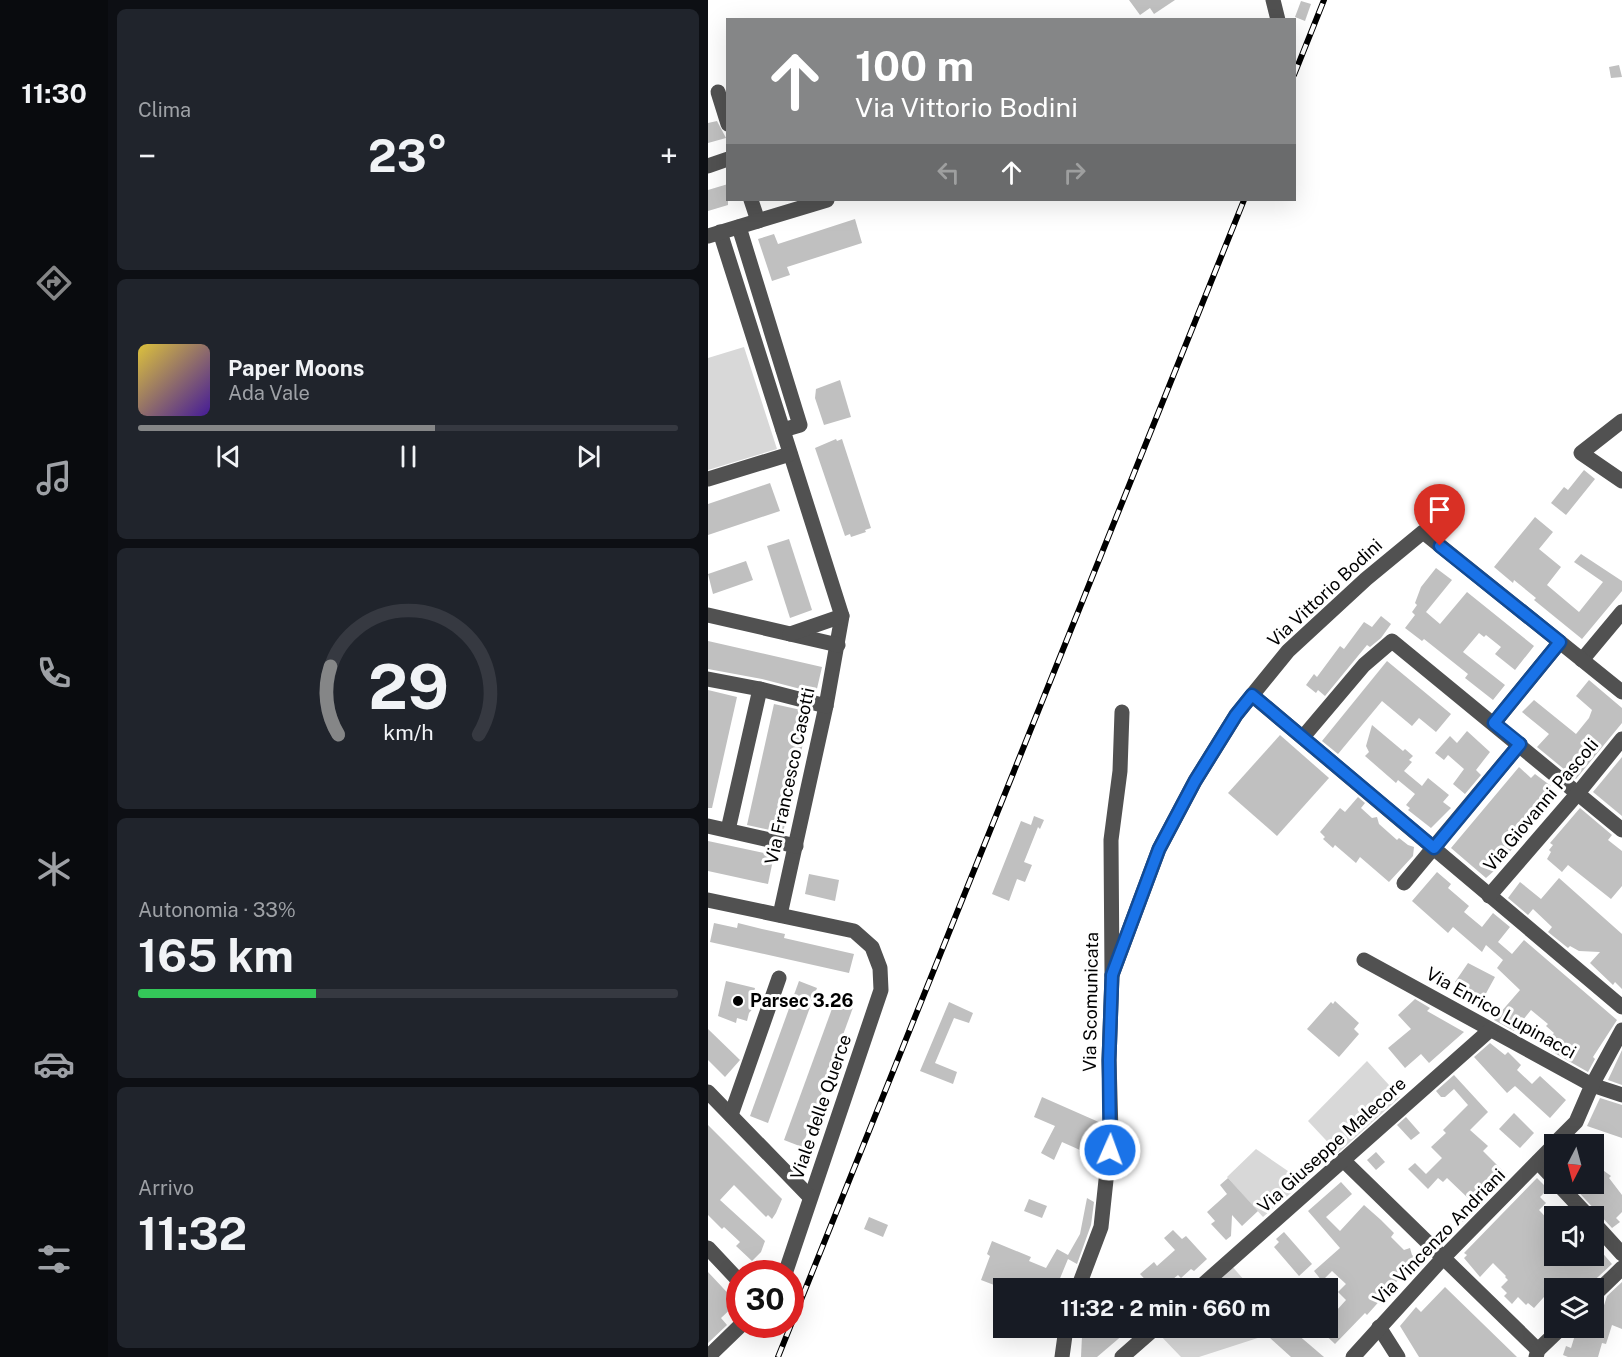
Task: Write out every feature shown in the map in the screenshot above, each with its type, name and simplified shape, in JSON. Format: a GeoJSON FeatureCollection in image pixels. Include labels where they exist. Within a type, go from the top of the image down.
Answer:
{"type":"FeatureCollection","features":[{"type":"Feature","properties":{"kind":"street"},"geometry":{"type":"LineString","coordinates":[[1273,0],[1278,18]]}},
{"type":"Feature","properties":{"kind":"street"},"geometry":{"type":"LineString","coordinates":[[718,92],[726,118]]}},
{"type":"Feature","properties":{"kind":"street"},"geometry":{"type":"LineString","coordinates":[[708,165],[726,160]]}},
{"type":"Feature","properties":{"kind":"street"},"geometry":{"type":"LineString","coordinates":[[751,201],[758,221]]}},
{"type":"Feature","properties":{"kind":"street"},"geometry":{"type":"LineString","coordinates":[[714,234],[824,201]]}},
{"type":"Feature","properties":{"kind":"street"},"geometry":{"type":"LineString","coordinates":[[739,227],[800,425],[783,430]]}},
{"type":"Feature","properties":{"kind":"street","name":"Via Francesco Casotti"},"geometry":{"type":"LineString","coordinates":[[714,234],[783,430],[842,616],[826,706],[780,915]]}},
{"type":"Feature","properties":{"kind":"street"},"geometry":{"type":"LineString","coordinates":[[1622,422],[1581,453],[1622,481]]}},
{"type":"Feature","properties":{"kind":"street"},"geometry":{"type":"LineString","coordinates":[[708,479],[790,454]]}},
{"type":"Feature","properties":{"kind":"street","name":"Via Vittorio Bodini"},"geometry":{"type":"LineString","coordinates":[[1112,975],[1159,849],[1195,781],[1236,715],[1288,651],[1366,579],[1423,532],[1560,642]]}},
{"type":"Feature","properties":{"kind":"street"},"geometry":{"type":"LineString","coordinates":[[1582,660],[1622,612]]}},
{"type":"Feature","properties":{"kind":"street"},"geometry":{"type":"LineString","coordinates":[[708,615],[838,645]]}},
{"type":"Feature","properties":{"kind":"street"},"geometry":{"type":"LineString","coordinates":[[790,634],[842,616]]}},
{"type":"Feature","properties":{"kind":"street"},"geometry":{"type":"LineString","coordinates":[[1303,737],[1364,665],[1392,641],[1622,830]]}},
{"type":"Feature","properties":{"kind":"street"},"geometry":{"type":"LineString","coordinates":[[1494,723],[1560,642],[1622,692]]}},
{"type":"Feature","properties":{"kind":"street"},"geometry":{"type":"LineString","coordinates":[[708,679],[760,689],[826,706]]}},
{"type":"Feature","properties":{"kind":"street"},"geometry":{"type":"LineString","coordinates":[[728,830],[760,689]]}},
{"type":"Feature","properties":{"kind":"street"},"geometry":{"type":"LineString","coordinates":[[1252,695],[1622,1007]]}},
{"type":"Feature","properties":{"kind":"street","name":"Via Scomunicata"},"geometry":{"type":"LineString","coordinates":[[1082,1278],[1101,1227],[1111,1133],[1109,1060],[1112,975],[1111,840],[1120,771],[1122,712]]}},
{"type":"Feature","properties":{"kind":"street","name":"Via Giovanni Pascoli"},"geometry":{"type":"LineString","coordinates":[[1489,896],[1622,739]]}},
{"type":"Feature","properties":{"kind":"street"},"geometry":{"type":"LineString","coordinates":[[1404,883],[1520,744]]}},
{"type":"Feature","properties":{"kind":"street"},"geometry":{"type":"LineString","coordinates":[[708,826],[796,846]]}},
{"type":"Feature","properties":{"kind":"street","name":"Viale delle Querce"},"geometry":{"type":"LineString","coordinates":[[708,900],[854,931],[872,947],[880,968],[881,990],[790,1260]]}},
{"type":"Feature","properties":{"kind":"street","name":"Via Enrico Lupinacci"},"geometry":{"type":"LineString","coordinates":[[1365,960],[1593,1085],[1622,1095]]}},
{"type":"Feature","properties":{"kind":"street"},"geometry":{"type":"LineString","coordinates":[[731,1115],[779,978]]}},
{"type":"Feature","properties":{"kind":"street","name":"Via Giuseppe Malecore"},"geometry":{"type":"LineString","coordinates":[[1210,1278],[1490,1030]]}},
{"type":"Feature","properties":{"kind":"street","name":"Via Vincenzo Andriani"},"geometry":{"type":"LineString","coordinates":[[1565,1134],[1576,1122],[1622,1030]]}},
{"type":"Feature","properties":{"kind":"street"},"geometry":{"type":"LineString","coordinates":[[708,1092],[810,1197]]}},
{"type":"Feature","properties":{"kind":"street","name":"Via Vincenzo Andriani"},"geometry":{"type":"LineString","coordinates":[[1353,1357],[1443,1258],[1544,1155]]}},
{"type":"Feature","properties":{"kind":"street"},"geometry":{"type":"LineString","coordinates":[[1343,1160],[1537,1354],[1552,1338]]}},
{"type":"Feature","properties":{"kind":"street"},"geometry":{"type":"LineString","coordinates":[[1538,1161],[1544,1168]]}},
{"type":"Feature","properties":{"kind":"street"},"geometry":{"type":"LineString","coordinates":[[1567,1194],[1579,1206]]}},
{"type":"Feature","properties":{"kind":"street"},"geometry":{"type":"LineString","coordinates":[[1604,1234],[1622,1254]]}},
{"type":"Feature","properties":{"kind":"street"},"geometry":{"type":"LineString","coordinates":[[708,1248],[726,1267]]}},
{"type":"Feature","properties":{"kind":"street"},"geometry":{"type":"LineString","coordinates":[[1604,1285],[1622,1268]]}},
{"type":"Feature","properties":{"kind":"street"},"geometry":{"type":"LineString","coordinates":[[1379,1327],[1398,1357]]}},
{"type":"Feature","properties":{"kind":"street"},"geometry":{"type":"LineString","coordinates":[[708,1357],[728,1338]]}},
{"type":"Feature","properties":{"kind":"street"},"geometry":{"type":"LineString","coordinates":[[1062,1357],[1065,1338]]}},
{"type":"Feature","properties":{"kind":"street"},"geometry":{"type":"LineString","coordinates":[[1122,1357],[1144,1338]]}},
{"type":"Feature","properties":{"kind":"shaded area"},"geometry":{"type":"Polygon","coordinates":[[[744,347],[777,449],[708,470],[708,358],[744,347]]]}},
{"type":"Feature","properties":{"kind":"shaded area"},"geometry":{"type":"Polygon","coordinates":[[[1367,1061],[1400,1097],[1338,1153],[1308,1121],[1367,1061]]]}},
{"type":"Feature","properties":{"kind":"shaded area"},"geometry":{"type":"Polygon","coordinates":[[[1256,1149],[1304,1182],[1263,1217],[1227,1177],[1256,1149]]]}},
{"type":"Feature","properties":{"kind":"shaded area"},"geometry":{"type":"Polygon","coordinates":[[[1231,1265],[1242,1278],[1217,1278],[1231,1265]]]}},
{"type":"Feature","properties":{"kind":"shaded area"},"geometry":{"type":"Polygon","coordinates":[[[1163,1338],[1258,1338],[1199,1357],[1181,1357],[1163,1338]]]}},
{"type":"Feature","properties":{"kind":"building"},"geometry":{"type":"Polygon","coordinates":[[[1129,0],[1175,0],[1154,14],[1150,8],[1140,15],[1129,0]]]}},
{"type":"Feature","properties":{"kind":"building"},"geometry":{"type":"Polygon","coordinates":[[[1301,1],[1311,4],[1305,21],[1295,17],[1301,1]]]}},
{"type":"Feature","properties":{"kind":"building"},"geometry":{"type":"Polygon","coordinates":[[[1619,65],[1622,77],[1611,78],[1609,67],[1619,65]]]}},
{"type":"Feature","properties":{"kind":"building"},"geometry":{"type":"Polygon","coordinates":[[[717,121],[726,138],[708,143],[708,123],[717,121]]]}},
{"type":"Feature","properties":{"kind":"building"},"geometry":{"type":"Polygon","coordinates":[[[726,185],[728,205],[708,211],[708,190],[726,185]]]}},
{"type":"Feature","properties":{"kind":"building"},"geometry":{"type":"Polygon","coordinates":[[[855,219],[862,243],[787,267],[790,275],[772,281],[758,239],[774,234],[778,244],[855,219]]]}},
{"type":"Feature","properties":{"kind":"building"},"geometry":{"type":"Polygon","coordinates":[[[840,380],[851,417],[824,425],[815,398],[816,389],[840,380]]]}},
{"type":"Feature","properties":{"kind":"building"},"geometry":{"type":"Polygon","coordinates":[[[836,439],[837,441],[842,439],[871,528],[851,537],[850,534],[845,536],[815,448],[836,439]]]}},
{"type":"Feature","properties":{"kind":"building"},"geometry":{"type":"Polygon","coordinates":[[[1584,470],[1595,479],[1566,515],[1551,503],[1564,487],[1568,490],[1584,470]]]}},
{"type":"Feature","properties":{"kind":"building"},"geometry":{"type":"Polygon","coordinates":[[[770,483],[780,511],[708,535],[708,504],[770,483]]]}},
{"type":"Feature","properties":{"kind":"building"},"geometry":{"type":"Polygon","coordinates":[[[1535,517],[1553,532],[1539,549],[1561,567],[1547,585],[1579,612],[1603,582],[1574,562],[1581,554],[1622,581],[1622,591],[1582,639],[1534,600],[1536,598],[1514,580],[1513,583],[1494,567],[1535,517]]]}},
{"type":"Feature","properties":{"kind":"building"},"geometry":{"type":"Polygon","coordinates":[[[789,539],[812,610],[790,618],[767,546],[789,539]]]}},
{"type":"Feature","properties":{"kind":"building"},"geometry":{"type":"Polygon","coordinates":[[[746,561],[753,580],[713,594],[708,574],[746,561]]]}},
{"type":"Feature","properties":{"kind":"building"},"geometry":{"type":"Polygon","coordinates":[[[1436,568],[1452,580],[1426,612],[1440,624],[1467,592],[1534,646],[1515,670],[1495,654],[1501,647],[1486,635],[1484,637],[1479,633],[1463,652],[1505,685],[1493,700],[1465,678],[1468,674],[1424,639],[1422,641],[1405,628],[1415,615],[1412,612],[1417,605],[1415,603],[1421,587],[1436,568]]]}},
{"type":"Feature","properties":{"kind":"building"},"geometry":{"type":"Polygon","coordinates":[[[1381,616],[1391,624],[1381,638],[1370,647],[1367,645],[1325,696],[1318,690],[1316,693],[1306,685],[1314,674],[1317,677],[1340,646],[1344,649],[1364,622],[1372,627],[1381,616]]]}},
{"type":"Feature","properties":{"kind":"building"},"geometry":{"type":"Polygon","coordinates":[[[708,641],[822,667],[816,693],[762,679],[708,669],[708,641]]]}},
{"type":"Feature","properties":{"kind":"building"},"geometry":{"type":"Polygon","coordinates":[[[1387,661],[1451,714],[1436,732],[1419,718],[1412,726],[1382,701],[1338,754],[1322,741],[1387,661]]]}},
{"type":"Feature","properties":{"kind":"building"},"geometry":{"type":"Polygon","coordinates":[[[1589,680],[1622,708],[1622,723],[1576,779],[1537,747],[1549,734],[1522,712],[1534,700],[1576,734],[1589,718],[1592,710],[1576,696],[1589,680]]]}},
{"type":"Feature","properties":{"kind":"building"},"geometry":{"type":"Polygon","coordinates":[[[708,690],[737,697],[712,808],[708,808],[708,690]]]}},
{"type":"Feature","properties":{"kind":"building"},"geometry":{"type":"Polygon","coordinates":[[[774,704],[810,712],[783,833],[747,825],[774,704]]]}},
{"type":"Feature","properties":{"kind":"building"},"geometry":{"type":"Polygon","coordinates":[[[1372,725],[1403,751],[1405,749],[1413,756],[1409,760],[1412,762],[1404,771],[1422,786],[1428,778],[1449,795],[1443,802],[1451,808],[1431,828],[1408,810],[1410,808],[1406,805],[1415,794],[1398,780],[1396,783],[1365,756],[1369,752],[1366,746],[1372,725]]]}},
{"type":"Feature","properties":{"kind":"building"},"geometry":{"type":"Polygon","coordinates":[[[1467,731],[1490,752],[1476,770],[1481,775],[1465,794],[1453,784],[1464,769],[1448,755],[1444,760],[1435,753],[1450,736],[1457,743],[1467,731]]]}},
{"type":"Feature","properties":{"kind":"building"},"geometry":{"type":"Polygon","coordinates":[[[1280,735],[1329,778],[1277,836],[1228,793],[1280,735]]]}},
{"type":"Feature","properties":{"kind":"building"},"geometry":{"type":"Polygon","coordinates":[[[1622,757],[1622,816],[1593,792],[1622,757]]]}},
{"type":"Feature","properties":{"kind":"building"},"geometry":{"type":"Polygon","coordinates":[[[1519,767],[1531,778],[1535,774],[1551,786],[1550,788],[1557,794],[1486,878],[1451,848],[1519,767]]]}},
{"type":"Feature","properties":{"kind":"building"},"geometry":{"type":"Polygon","coordinates":[[[1358,797],[1365,803],[1361,808],[1372,818],[1377,817],[1379,824],[1397,840],[1399,838],[1414,847],[1413,856],[1389,882],[1360,857],[1356,863],[1335,845],[1333,848],[1323,839],[1325,837],[1320,832],[1340,808],[1345,812],[1358,797]]]}},
{"type":"Feature","properties":{"kind":"building"},"geometry":{"type":"Polygon","coordinates":[[[1580,808],[1612,835],[1608,840],[1622,851],[1622,886],[1611,899],[1568,865],[1562,872],[1547,859],[1553,845],[1550,843],[1580,808]]]}},
{"type":"Feature","properties":{"kind":"building"},"geometry":{"type":"Polygon","coordinates":[[[1034,816],[1044,820],[1040,829],[1038,827],[1024,862],[1032,865],[1025,882],[1017,879],[1009,901],[992,894],[1021,821],[1031,825],[1034,816]]]}},
{"type":"Feature","properties":{"kind":"building"},"geometry":{"type":"Polygon","coordinates":[[[708,841],[774,855],[768,884],[708,871],[708,841]]]}},
{"type":"Feature","properties":{"kind":"building"},"geometry":{"type":"Polygon","coordinates":[[[1437,872],[1451,884],[1448,888],[1469,906],[1464,912],[1482,927],[1493,913],[1510,927],[1498,942],[1512,954],[1524,940],[1617,1020],[1593,1057],[1595,1059],[1588,1072],[1551,1051],[1559,1042],[1551,1036],[1554,1033],[1546,1026],[1548,1024],[1531,1010],[1514,1031],[1494,1020],[1520,990],[1497,968],[1503,960],[1486,945],[1482,952],[1453,927],[1448,933],[1412,901],[1437,872]]]}},
{"type":"Feature","properties":{"kind":"building"},"geometry":{"type":"Polygon","coordinates":[[[809,874],[839,880],[835,901],[805,894],[809,874]]]}},
{"type":"Feature","properties":{"kind":"building"},"geometry":{"type":"Polygon","coordinates":[[[1559,878],[1622,934],[1622,989],[1615,982],[1613,985],[1590,963],[1600,952],[1579,951],[1570,946],[1568,948],[1548,932],[1552,927],[1533,909],[1528,915],[1508,898],[1520,882],[1541,899],[1559,878]]]}},
{"type":"Feature","properties":{"kind":"building"},"geometry":{"type":"Polygon","coordinates":[[[714,923],[737,928],[738,923],[785,934],[784,938],[854,954],[849,973],[710,942],[714,923]]]}},
{"type":"Feature","properties":{"kind":"building"},"geometry":{"type":"Polygon","coordinates":[[[1468,963],[1495,977],[1484,997],[1474,992],[1471,1005],[1454,992],[1458,984],[1455,982],[1468,963]]]}},
{"type":"Feature","properties":{"kind":"building","name":"Parsec 3.26"},"geometry":{"type":"Polygon","coordinates":[[[726,981],[755,988],[753,996],[755,1006],[749,1013],[747,1021],[737,1018],[736,1023],[718,1016],[726,981]]]}},
{"type":"Feature","properties":{"kind":"building"},"geometry":{"type":"Polygon","coordinates":[[[799,981],[817,988],[768,1123],[750,1116],[799,981]]]}},
{"type":"Feature","properties":{"kind":"building"},"geometry":{"type":"Polygon","coordinates":[[[837,995],[855,1002],[802,1147],[784,1140],[837,995]]]}},
{"type":"Feature","properties":{"kind":"building"},"geometry":{"type":"Polygon","coordinates":[[[1415,999],[1430,1008],[1427,1011],[1464,1032],[1429,1063],[1421,1054],[1405,1068],[1388,1048],[1411,1029],[1398,1015],[1415,999]]]}},
{"type":"Feature","properties":{"kind":"building"},"geometry":{"type":"Polygon","coordinates":[[[1335,1001],[1359,1023],[1354,1029],[1359,1034],[1339,1057],[1307,1029],[1331,1002],[1333,1004],[1335,1001]]]}},
{"type":"Feature","properties":{"kind":"building"},"geometry":{"type":"Polygon","coordinates":[[[949,1002],[973,1013],[969,1023],[954,1018],[935,1063],[957,1072],[953,1084],[920,1071],[949,1002]]]}},
{"type":"Feature","properties":{"kind":"building"},"geometry":{"type":"Polygon","coordinates":[[[708,1029],[740,1060],[725,1077],[708,1060],[708,1029]]]}},
{"type":"Feature","properties":{"kind":"building"},"geometry":{"type":"Polygon","coordinates":[[[1490,1043],[1505,1055],[1508,1052],[1521,1065],[1517,1070],[1532,1084],[1540,1076],[1566,1100],[1550,1118],[1515,1086],[1507,1093],[1474,1057],[1490,1043]]]}},
{"type":"Feature","properties":{"kind":"building"},"geometry":{"type":"Polygon","coordinates":[[[1622,1050],[1622,1085],[1608,1080],[1622,1050]]]}},
{"type":"Feature","properties":{"kind":"building"},"geometry":{"type":"Polygon","coordinates":[[[1454,1075],[1488,1112],[1470,1130],[1488,1146],[1483,1151],[1502,1170],[1492,1181],[1489,1178],[1469,1199],[1447,1178],[1443,1182],[1438,1178],[1428,1189],[1408,1169],[1415,1163],[1426,1174],[1442,1158],[1431,1147],[1446,1133],[1443,1130],[1468,1105],[1454,1089],[1445,1097],[1441,1097],[1436,1091],[1454,1075]]]}},
{"type":"Feature","properties":{"kind":"building"},"geometry":{"type":"Polygon","coordinates":[[[1042,1097],[1101,1123],[1097,1132],[1101,1134],[1100,1145],[1094,1142],[1089,1154],[1062,1142],[1054,1160],[1041,1153],[1055,1126],[1034,1117],[1042,1097]]]}},
{"type":"Feature","properties":{"kind":"building"},"geometry":{"type":"Polygon","coordinates":[[[1600,1098],[1622,1105],[1622,1138],[1587,1126],[1600,1098]]]}},
{"type":"Feature","properties":{"kind":"building"},"geometry":{"type":"Polygon","coordinates":[[[1514,1113],[1534,1133],[1520,1148],[1499,1129],[1514,1113]]]}},
{"type":"Feature","properties":{"kind":"building"},"geometry":{"type":"Polygon","coordinates":[[[1406,1117],[1420,1133],[1411,1140],[1397,1125],[1406,1117]]]}},
{"type":"Feature","properties":{"kind":"building"},"geometry":{"type":"Polygon","coordinates":[[[708,1125],[782,1199],[772,1219],[768,1215],[766,1217],[734,1185],[720,1200],[765,1241],[761,1252],[753,1260],[736,1246],[740,1242],[708,1215],[708,1125]]]}},
{"type":"Feature","properties":{"kind":"building"},"geometry":{"type":"Polygon","coordinates":[[[1376,1152],[1385,1162],[1376,1170],[1367,1160],[1376,1152]]]}},
{"type":"Feature","properties":{"kind":"building"},"geometry":{"type":"Polygon","coordinates":[[[1604,1171],[1611,1176],[1609,1178],[1622,1195],[1622,1212],[1616,1218],[1620,1222],[1612,1228],[1604,1219],[1604,1206],[1592,1206],[1580,1194],[1604,1194],[1604,1171]]]}},
{"type":"Feature","properties":{"kind":"building"},"geometry":{"type":"Polygon","coordinates":[[[1228,1178],[1258,1211],[1242,1226],[1232,1215],[1231,1236],[1226,1240],[1211,1224],[1215,1221],[1207,1212],[1227,1194],[1220,1185],[1228,1178]]]}},
{"type":"Feature","properties":{"kind":"building"},"geometry":{"type":"Polygon","coordinates":[[[1537,1178],[1544,1185],[1544,1193],[1540,1197],[1546,1203],[1539,1210],[1544,1215],[1544,1266],[1604,1266],[1604,1255],[1612,1264],[1597,1278],[1544,1278],[1544,1297],[1534,1308],[1528,1303],[1526,1305],[1518,1297],[1512,1304],[1504,1296],[1507,1293],[1501,1287],[1508,1280],[1506,1276],[1493,1263],[1480,1277],[1464,1258],[1467,1255],[1464,1253],[1537,1178]]]}},
{"type":"Feature","properties":{"kind":"building"},"geometry":{"type":"Polygon","coordinates":[[[1341,1182],[1352,1194],[1326,1217],[1340,1231],[1364,1205],[1394,1233],[1391,1237],[1404,1250],[1410,1248],[1412,1255],[1417,1259],[1403,1278],[1399,1279],[1367,1315],[1365,1313],[1335,1344],[1329,1338],[1338,1338],[1338,1309],[1346,1300],[1338,1292],[1346,1284],[1332,1271],[1325,1278],[1320,1278],[1314,1271],[1340,1248],[1308,1211],[1341,1182]]]}},
{"type":"Feature","properties":{"kind":"building"},"geometry":{"type":"Polygon","coordinates":[[[1087,1198],[1094,1202],[1091,1225],[1077,1264],[1068,1259],[1060,1278],[993,1278],[993,1285],[981,1280],[990,1256],[987,1254],[992,1241],[1031,1257],[1029,1261],[1046,1268],[1057,1249],[1068,1255],[1080,1234],[1087,1198]]]}},
{"type":"Feature","properties":{"kind":"building"},"geometry":{"type":"Polygon","coordinates":[[[1029,1199],[1047,1206],[1042,1218],[1024,1211],[1029,1199]]]}},
{"type":"Feature","properties":{"kind":"building"},"geometry":{"type":"Polygon","coordinates":[[[1466,1204],[1473,1211],[1463,1222],[1455,1215],[1466,1204]]]}},
{"type":"Feature","properties":{"kind":"building"},"geometry":{"type":"Polygon","coordinates":[[[869,1217],[888,1225],[883,1237],[864,1229],[869,1217]]]}},
{"type":"Feature","properties":{"kind":"building"},"geometry":{"type":"Polygon","coordinates":[[[1173,1230],[1182,1239],[1186,1236],[1207,1259],[1194,1271],[1191,1269],[1181,1278],[1178,1275],[1174,1278],[1144,1278],[1140,1274],[1154,1262],[1157,1266],[1175,1250],[1164,1238],[1173,1230]]]}},
{"type":"Feature","properties":{"kind":"building"},"geometry":{"type":"Polygon","coordinates":[[[1284,1232],[1312,1264],[1299,1276],[1274,1247],[1279,1242],[1276,1239],[1284,1232]]]}},
{"type":"Feature","properties":{"kind":"building"},"geometry":{"type":"Polygon","coordinates":[[[708,1272],[726,1291],[726,1313],[721,1318],[726,1326],[708,1343],[708,1272]]]}},
{"type":"Feature","properties":{"kind":"building"},"geometry":{"type":"Polygon","coordinates":[[[1622,1282],[1622,1329],[1612,1325],[1606,1344],[1602,1343],[1598,1357],[1563,1355],[1566,1346],[1571,1348],[1574,1338],[1604,1338],[1604,1305],[1607,1296],[1622,1282]]]}},
{"type":"Feature","properties":{"kind":"building"},"geometry":{"type":"Polygon","coordinates":[[[1445,1287],[1517,1357],[1419,1357],[1400,1326],[1416,1307],[1421,1312],[1445,1287]]]}},
{"type":"Feature","properties":{"kind":"building"},"geometry":{"type":"Polygon","coordinates":[[[1082,1338],[1119,1338],[1097,1357],[1081,1357],[1082,1338]]]}},
{"type":"Feature","properties":{"kind":"building"},"geometry":{"type":"Polygon","coordinates":[[[1270,1338],[1302,1338],[1324,1357],[1291,1357],[1270,1338]]]}},
{"type":"Feature","properties":{"kind":"railway"},"geometry":{"type":"LineString","coordinates":[[1296,70],[1324,0]]}},
{"type":"Feature","properties":{"kind":"railway"},"geometry":{"type":"LineString","coordinates":[[778,1357],[1244,201]]}},
{"type":"Feature","properties":{"kind":"place","name":"Parsec 3.26"},"geometry":{"type":"Point","coordinates":[738,1001]}},
{"type":"Feature","properties":{"kind":"route"},"geometry":{"type":"LineString","coordinates":[[1110,1150],[1109,1060],[1112,975],[1159,849],[1195,781],[1236,715],[1252,695],[1434,848],[1520,744],[1494,723],[1560,642],[1440,546]]}}]}
